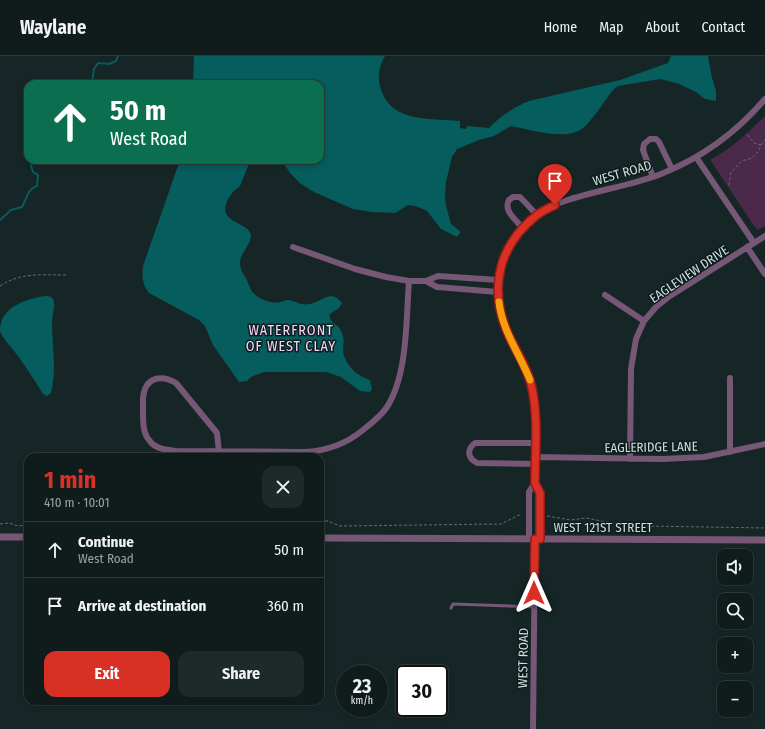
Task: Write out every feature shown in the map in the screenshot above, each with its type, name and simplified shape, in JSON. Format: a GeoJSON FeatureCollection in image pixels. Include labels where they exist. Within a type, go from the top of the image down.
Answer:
{"type":"FeatureCollection","features":[{"type":"Feature","properties":{"kind":"street","name":"WEST ROAD"},"geometry":{"type":"LineString","coordinates":[[533,729],[535,539],[540,516],[540,493],[535,483],[536,413],[531,382],[523,362],[506,330],[499,308],[498,280],[506,251],[515,237],[537,216],[565,201],[632,184],[653,177],[696,157],[740,125],[765,99]]}},
{"type":"Feature","properties":{"kind":"street"},"geometry":{"type":"LineString","coordinates":[[653,177],[643,150],[644,144],[650,139],[659,142],[672,169]]}},
{"type":"Feature","properties":{"kind":"street"},"geometry":{"type":"LineString","coordinates":[[696,157],[754,243]]}},
{"type":"Feature","properties":{"kind":"street"},"geometry":{"type":"LineString","coordinates":[[523,228],[508,210],[508,200],[514,197],[520,197],[537,216]]}},
{"type":"Feature","properties":{"kind":"street","name":"EAGLEVIEW DRIVE"},"geometry":{"type":"LineString","coordinates":[[630,459],[632,358],[636,338],[644,321],[656,307],[670,296],[764,238]]}},
{"type":"Feature","properties":{"kind":"street"},"geometry":{"type":"LineString","coordinates":[[293,247],[372,274],[409,281],[426,281],[438,276],[498,280]]}},
{"type":"Feature","properties":{"kind":"street"},"geometry":{"type":"LineString","coordinates":[[748,247],[765,274]]}},
{"type":"Feature","properties":{"kind":"street"},"geometry":{"type":"LineString","coordinates":[[219,452],[216,433],[176,383],[163,377],[156,378],[151,381],[145,390],[143,397],[143,420],[145,432],[149,440],[156,446],[165,450],[219,452],[316,452],[340,445],[370,425],[387,407],[394,394],[400,378],[403,359],[409,281]]}},
{"type":"Feature","properties":{"kind":"street"},"geometry":{"type":"LineString","coordinates":[[426,281],[437,287],[498,292]]}},
{"type":"Feature","properties":{"kind":"street"},"geometry":{"type":"LineString","coordinates":[[604,295],[644,321]]}},
{"type":"Feature","properties":{"kind":"street"},"geometry":{"type":"LineString","coordinates":[[730,378],[730,452]]}},
{"type":"Feature","properties":{"kind":"street"},"geometry":{"type":"LineString","coordinates":[[535,464],[477,463],[472,460],[468,451],[471,446],[475,444],[536,443]]}},
{"type":"Feature","properties":{"kind":"street","name":"EAGLERIDGE LANE"},"geometry":{"type":"LineString","coordinates":[[535,457],[630,459],[704,457],[765,444]]}},
{"type":"Feature","properties":{"kind":"street","name":"WEST ROAD"},"geometry":{"type":"LineString","coordinates":[[535,483],[530,492],[529,516],[535,539]]}},
{"type":"Feature","properties":{"kind":"street"},"geometry":{"type":"LineString","coordinates":[[0,537],[24,537]]}},
{"type":"Feature","properties":{"kind":"street","name":"WEST 121ST STREET"},"geometry":{"type":"LineString","coordinates":[[324,538],[765,540]]}},
{"type":"Feature","properties":{"kind":"lane"},"geometry":{"type":"LineString","coordinates":[[451,608],[453,604],[534,607]]}},
{"type":"Feature","properties":{"kind":"path"},"geometry":{"type":"LineString","coordinates":[[746,133],[754,143],[761,145]]}},
{"type":"Feature","properties":{"kind":"path"},"geometry":{"type":"LineString","coordinates":[[729,185],[731,172],[738,163],[752,158],[758,152],[765,140]]}},
{"type":"Feature","properties":{"kind":"path"},"geometry":{"type":"LineString","coordinates":[[0,286],[8,281],[23,276],[66,275]]}},
{"type":"Feature","properties":{"kind":"path"},"geometry":{"type":"LineString","coordinates":[[324,521],[340,526],[501,524],[519,515],[529,516]]}},
{"type":"Feature","properties":{"kind":"path"},"geometry":{"type":"LineString","coordinates":[[540,516],[570,520],[586,518],[617,524],[645,526],[765,528]]}},
{"type":"Feature","properties":{"kind":"path"},"geometry":{"type":"LineString","coordinates":[[0,524],[9,523],[18,526],[24,525]]}},
{"type":"Feature","properties":{"kind":"shaded area"},"geometry":{"type":"Polygon","coordinates":[[[765,116],[765,226],[758,230],[711,159],[726,151],[765,116]]]}},
{"type":"Feature","properties":{"kind":"water"},"geometry":{"type":"Polygon","coordinates":[[[194,56],[385,56],[380,70],[379,82],[385,98],[392,107],[401,113],[412,116],[460,121],[460,128],[466,129],[467,126],[489,128],[508,112],[529,101],[620,80],[668,63],[671,56],[708,56],[716,91],[716,101],[705,99],[696,92],[679,84],[660,79],[618,86],[612,91],[587,125],[576,132],[557,134],[537,132],[511,126],[494,136],[457,149],[452,157],[446,182],[445,196],[451,224],[460,231],[457,237],[441,229],[427,211],[416,206],[408,205],[395,213],[353,209],[314,192],[301,184],[291,174],[284,164],[324,164],[324,80],[193,80],[194,56]]]}},
{"type":"Feature","properties":{"kind":"water"},"geometry":{"type":"Polygon","coordinates":[[[179,164],[249,164],[240,186],[228,199],[225,210],[229,218],[250,232],[250,241],[242,254],[240,266],[250,289],[259,297],[274,302],[289,300],[306,304],[314,303],[330,296],[338,299],[342,303],[339,308],[330,314],[330,319],[340,328],[343,336],[343,352],[346,361],[356,373],[370,380],[372,389],[370,392],[360,391],[341,377],[326,372],[264,372],[251,377],[247,381],[239,382],[213,345],[205,326],[199,320],[149,293],[143,280],[143,266],[179,164]]]}},
{"type":"Feature","properties":{"kind":"water"},"geometry":{"type":"Polygon","coordinates":[[[45,296],[51,297],[54,301],[52,321],[54,375],[51,393],[47,396],[43,394],[25,365],[5,340],[0,331],[1,322],[4,315],[9,310],[30,299],[45,296]]]}},
{"type":"Feature","properties":{"kind":"waterway"},"geometry":{"type":"LineString","coordinates":[[93,80],[94,69],[98,63],[109,64],[116,61],[118,56]]}},
{"type":"Feature","properties":{"kind":"waterway"},"geometry":{"type":"LineString","coordinates":[[0,220],[11,210],[22,207],[31,189],[37,186],[38,175],[33,172],[31,166],[32,164]]}},
{"type":"Feature","properties":{"kind":"slow traffic"},"geometry":{"type":"LineString","coordinates":[[499,302],[499,308],[506,330],[523,362],[530,380]]}},
{"type":"Feature","properties":{"kind":"district","name":"WATERFRONT OF WEST CLAY"},"geometry":{"type":"Point","coordinates":[291,338]}},
{"type":"Feature","properties":{"kind":"route"},"geometry":{"type":"LineString","coordinates":[[534,593],[535,539],[540,539],[540,493],[535,483],[536,413],[531,382],[523,362],[506,330],[499,308],[498,280],[506,251],[515,237],[537,215],[555,205]]}}]}
